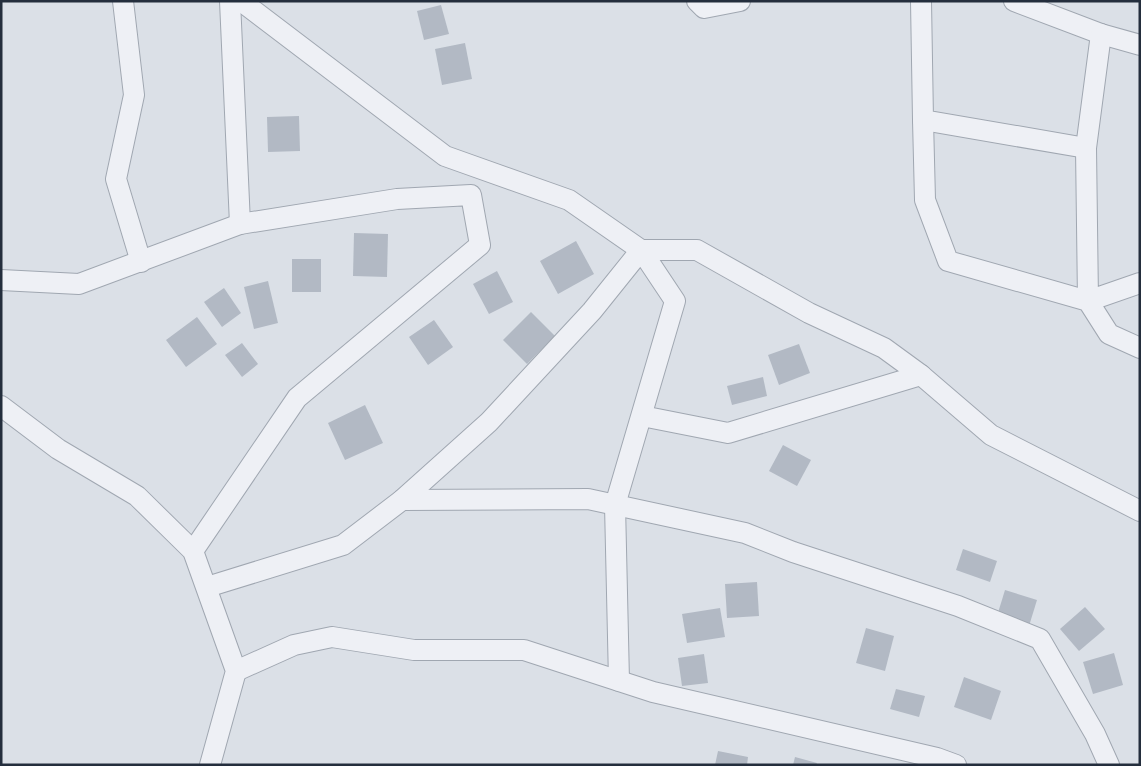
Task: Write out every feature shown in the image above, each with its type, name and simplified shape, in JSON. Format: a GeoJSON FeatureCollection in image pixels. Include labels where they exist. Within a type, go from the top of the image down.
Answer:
{"type":"FeatureCollection","features":[{"type":"Feature","properties":{"kind":"street"},"geometry":{"type":"LineString","coordinates":[[123,1],[134,95],[116,179],[141,262]]}},
{"type":"Feature","properties":{"kind":"street"},"geometry":{"type":"LineString","coordinates":[[230,1],[240,224]]}},
{"type":"Feature","properties":{"kind":"street"},"geometry":{"type":"LineString","coordinates":[[240,1],[445,156],[570,200],[641,250],[675,301],[615,505],[619,681]]}},
{"type":"Feature","properties":{"kind":"street"},"geometry":{"type":"LineString","coordinates":[[697,1],[704,8],[740,1]]}},
{"type":"Feature","properties":{"kind":"street"},"geometry":{"type":"LineString","coordinates":[[921,1],[925,200],[948,261],[1088,300],[1140,283]]}},
{"type":"Feature","properties":{"kind":"street"},"geometry":{"type":"LineString","coordinates":[[1014,1],[1101,34],[1140,45]]}},
{"type":"Feature","properties":{"kind":"street"},"geometry":{"type":"LineString","coordinates":[[1101,34],[1086,148],[1088,300],[1109,334],[1140,348]]}},
{"type":"Feature","properties":{"kind":"street"},"geometry":{"type":"LineString","coordinates":[[923,120],[1086,148]]}},
{"type":"Feature","properties":{"kind":"street"},"geometry":{"type":"LineString","coordinates":[[1,280],[79,284],[240,224],[397,199],[471,195],[480,246],[297,398],[194,551]]}},
{"type":"Feature","properties":{"kind":"street"},"geometry":{"type":"LineString","coordinates":[[641,250],[697,250],[809,313],[884,348],[921,375],[991,435],[1140,511]]}},
{"type":"Feature","properties":{"kind":"street"},"geometry":{"type":"LineString","coordinates":[[206,587],[343,545],[402,500],[489,422],[592,311],[641,250]]}},
{"type":"Feature","properties":{"kind":"street"},"geometry":{"type":"LineString","coordinates":[[642,416],[728,433],[921,375]]}},
{"type":"Feature","properties":{"kind":"street"},"geometry":{"type":"LineString","coordinates":[[1,406],[58,449],[137,496],[194,551],[236,671],[210,765]]}},
{"type":"Feature","properties":{"kind":"street"},"geometry":{"type":"LineString","coordinates":[[402,500],[588,499],[745,533],[793,552],[958,606],[1040,639],[1095,734],[1109,765]]}},
{"type":"Feature","properties":{"kind":"street"},"geometry":{"type":"LineString","coordinates":[[236,671],[294,645],[332,637],[414,650],[524,650],[653,692],[937,758],[956,765]]}},
{"type":"Feature","properties":{"kind":"building"},"geometry":{"type":"Polygon","coordinates":[[[441,5],[449,34],[424,40],[417,11],[441,5]]]}},
{"type":"Feature","properties":{"kind":"building"},"geometry":{"type":"Polygon","coordinates":[[[465,43],[472,79],[442,85],[435,49],[465,43]]]}},
{"type":"Feature","properties":{"kind":"building"},"geometry":{"type":"Polygon","coordinates":[[[299,116],[300,151],[268,152],[267,117],[299,116]]]}},
{"type":"Feature","properties":{"kind":"building"},"geometry":{"type":"Polygon","coordinates":[[[354,233],[388,234],[387,277],[353,276],[354,233]]]}},
{"type":"Feature","properties":{"kind":"building"},"geometry":{"type":"Polygon","coordinates":[[[576,241],[594,274],[558,294],[540,261],[576,241]]]}},
{"type":"Feature","properties":{"kind":"building"},"geometry":{"type":"Polygon","coordinates":[[[292,259],[321,259],[321,292],[292,292],[292,259]]]}},
{"type":"Feature","properties":{"kind":"building"},"geometry":{"type":"Polygon","coordinates":[[[497,271],[513,302],[489,314],[473,284],[497,271]]]}},
{"type":"Feature","properties":{"kind":"building"},"geometry":{"type":"Polygon","coordinates":[[[268,281],[278,323],[254,329],[244,287],[268,281]]]}},
{"type":"Feature","properties":{"kind":"building"},"geometry":{"type":"Polygon","coordinates":[[[224,288],[241,313],[222,327],[204,302],[224,288]]]}},
{"type":"Feature","properties":{"kind":"building"},"geometry":{"type":"Polygon","coordinates":[[[531,312],[555,336],[527,364],[503,340],[531,312]]]}},
{"type":"Feature","properties":{"kind":"building"},"geometry":{"type":"Polygon","coordinates":[[[197,317],[217,344],[186,367],[166,340],[197,317]]]}},
{"type":"Feature","properties":{"kind":"building"},"geometry":{"type":"Polygon","coordinates":[[[434,320],[453,347],[428,365],[409,337],[434,320]]]}},
{"type":"Feature","properties":{"kind":"building"},"geometry":{"type":"Polygon","coordinates":[[[242,343],[258,364],[242,377],[225,355],[242,343]]]}},
{"type":"Feature","properties":{"kind":"building"},"geometry":{"type":"Polygon","coordinates":[[[799,344],[810,373],[779,385],[768,355],[799,344]]]}},
{"type":"Feature","properties":{"kind":"building"},"geometry":{"type":"Polygon","coordinates":[[[763,377],[767,396],[732,405],[727,386],[763,377]]]}},
{"type":"Feature","properties":{"kind":"building"},"geometry":{"type":"Polygon","coordinates":[[[365,405],[383,443],[345,460],[328,423],[365,405]]]}},
{"type":"Feature","properties":{"kind":"building"},"geometry":{"type":"Polygon","coordinates":[[[783,445],[811,460],[797,486],[769,471],[783,445]]]}},
{"type":"Feature","properties":{"kind":"building"},"geometry":{"type":"Polygon","coordinates":[[[963,549],[997,561],[990,582],[956,570],[963,549]]]}},
{"type":"Feature","properties":{"kind":"building"},"geometry":{"type":"Polygon","coordinates":[[[757,582],[759,616],[727,618],[725,584],[757,582]]]}},
{"type":"Feature","properties":{"kind":"building"},"geometry":{"type":"Polygon","coordinates":[[[1005,590],[1037,600],[1029,626],[997,616],[1005,590]]]}},
{"type":"Feature","properties":{"kind":"building"},"geometry":{"type":"Polygon","coordinates":[[[1085,607],[1105,629],[1079,651],[1060,629],[1085,607]]]}},
{"type":"Feature","properties":{"kind":"building"},"geometry":{"type":"Polygon","coordinates":[[[720,608],[725,637],[687,643],[682,614],[720,608]]]}},
{"type":"Feature","properties":{"kind":"building"},"geometry":{"type":"Polygon","coordinates":[[[866,628],[894,636],[885,671],[856,663],[866,628]]]}},
{"type":"Feature","properties":{"kind":"building"},"geometry":{"type":"Polygon","coordinates":[[[1114,653],[1123,685],[1093,694],[1083,662],[1114,653]]]}},
{"type":"Feature","properties":{"kind":"building"},"geometry":{"type":"Polygon","coordinates":[[[704,654],[708,683],[682,686],[678,658],[704,654]]]}},
{"type":"Feature","properties":{"kind":"building"},"geometry":{"type":"Polygon","coordinates":[[[964,677],[1001,691],[991,720],[954,707],[964,677]]]}},
{"type":"Feature","properties":{"kind":"building"},"geometry":{"type":"Polygon","coordinates":[[[896,689],[925,696],[919,717],[890,709],[896,689]]]}},
{"type":"Feature","properties":{"kind":"building"},"geometry":{"type":"Polygon","coordinates":[[[718,751],[748,757],[747,765],[715,765],[718,751]]]}},
{"type":"Feature","properties":{"kind":"building"},"geometry":{"type":"Polygon","coordinates":[[[795,757],[817,763],[816,765],[793,765],[795,757]]]}}]}
